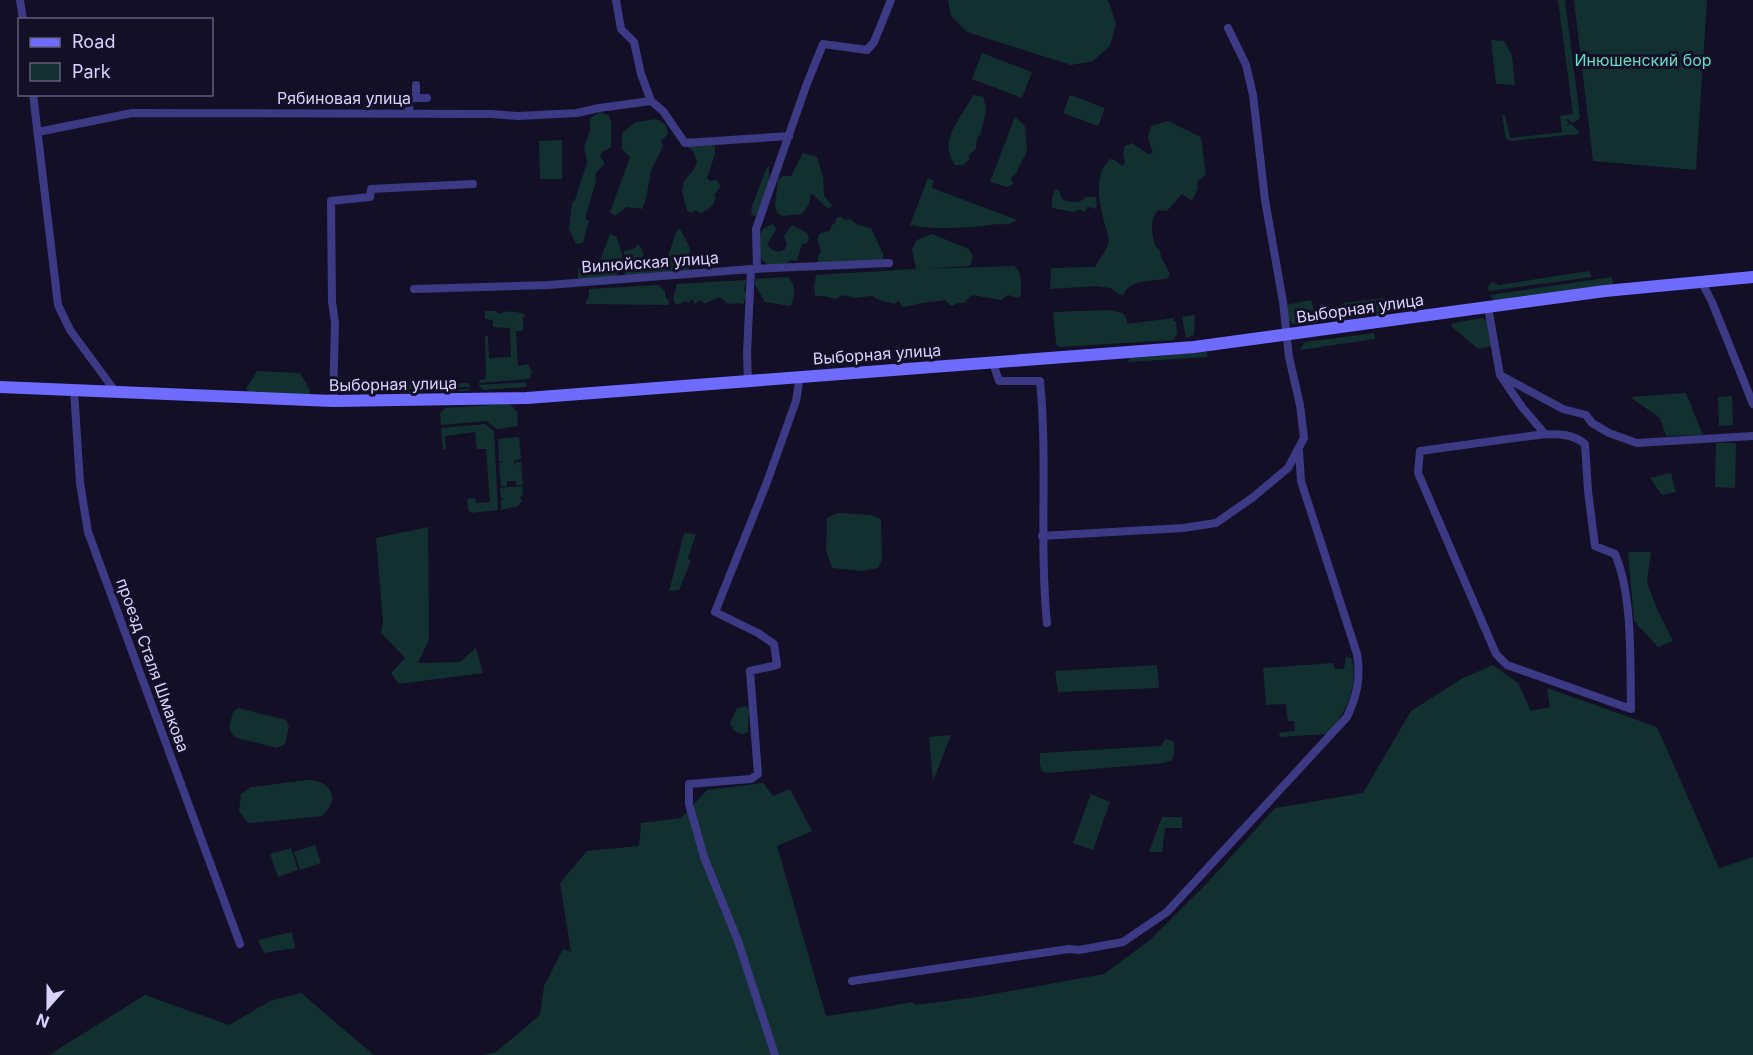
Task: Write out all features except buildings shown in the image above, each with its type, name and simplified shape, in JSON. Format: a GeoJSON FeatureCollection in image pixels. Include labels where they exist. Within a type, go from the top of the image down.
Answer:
{"type":"FeatureCollection","features":[{"type":"Feature","properties":{"kind":"main road","name":"Выборная улица"},"geometry":{"type":"LineString","coordinates":[[0,387],[333,401],[527,398],[1194,347],[1605,291],[1753,277]]}},
{"type":"Feature","properties":{"kind":"street"},"geometry":{"type":"LineString","coordinates":[[20,0],[23,18]]}},
{"type":"Feature","properties":{"kind":"street"},"geometry":{"type":"LineString","coordinates":[[616,0],[621,29],[634,42],[641,74],[651,101],[663,111],[685,143],[789,136]]}},
{"type":"Feature","properties":{"kind":"street"},"geometry":{"type":"LineString","coordinates":[[748,381],[747,353],[756,229],[823,44],[867,50],[874,42],[891,0]]}},
{"type":"Feature","properties":{"kind":"street"},"geometry":{"type":"LineString","coordinates":[[1042,536],[1183,528],[1216,523],[1280,476],[1299,451],[1304,438],[1304,426],[1286,335],[1283,302],[1265,200],[1253,95],[1246,65],[1228,28]]}},
{"type":"Feature","properties":{"kind":"street"},"geometry":{"type":"LineString","coordinates":[[416,85],[416,98]]}},
{"type":"Feature","properties":{"kind":"street"},"geometry":{"type":"LineString","coordinates":[[33,96],[58,305],[70,330],[115,391]]}},
{"type":"Feature","properties":{"kind":"street"},"geometry":{"type":"LineString","coordinates":[[409,114],[409,98],[427,98]]}},
{"type":"Feature","properties":{"kind":"street","name":"Рябиновая улица"},"geometry":{"type":"LineString","coordinates":[[38,132],[132,113],[518,116],[578,113],[651,101]]}},
{"type":"Feature","properties":{"kind":"street"},"geometry":{"type":"LineString","coordinates":[[333,401],[335,323],[332,302],[331,201],[370,197],[371,189],[473,184]]}},
{"type":"Feature","properties":{"kind":"street","name":"Вилюйская улица"},"geometry":{"type":"LineString","coordinates":[[414,289],[548,285],[754,269],[889,263]]}},
{"type":"Feature","properties":{"kind":"street"},"geometry":{"type":"LineString","coordinates":[[1701,281],[1712,302],[1753,404]]}},
{"type":"Feature","properties":{"kind":"street"},"geometry":{"type":"LineString","coordinates":[[1488,307],[1500,375],[1522,407],[1545,434],[1574,437],[1585,444],[1595,546],[1615,554],[1625,592],[1631,709],[1507,665],[1496,654],[1418,473],[1420,451],[1545,434]]}},
{"type":"Feature","properties":{"kind":"street"},"geometry":{"type":"LineString","coordinates":[[993,363],[999,381],[1040,381],[1044,483],[1042,536],[1047,622]]}},
{"type":"Feature","properties":{"kind":"street"},"geometry":{"type":"LineString","coordinates":[[1500,375],[1563,409],[1586,415],[1592,423],[1609,433],[1637,443],[1753,436]]}},
{"type":"Feature","properties":{"kind":"street"},"geometry":{"type":"LineString","coordinates":[[776,1055],[738,941],[704,856],[688,804],[689,784],[751,778],[758,774],[750,671],[777,665],[774,644],[758,633],[715,612],[767,482],[796,401],[800,376]]}},
{"type":"Feature","properties":{"kind":"street","name":"проезд Сталя Шмакова"},"geometry":{"type":"LineString","coordinates":[[74,390],[80,483],[88,532],[240,944]]}},
{"type":"Feature","properties":{"kind":"street"},"geometry":{"type":"LineString","coordinates":[[852,981],[1123,942],[1167,912],[1347,717],[1358,686],[1357,654],[1301,481],[1299,451]]}},
{"type":"Feature","properties":{"kind":"green space"},"geometry":{"type":"Polygon","coordinates":[[[948,0],[1107,0],[1116,24],[1110,46],[1093,61],[1071,65],[967,32],[951,16],[948,0]]]}},
{"type":"Feature","properties":{"kind":"green space"},"geometry":{"type":"Polygon","coordinates":[[[1558,0],[1565,0],[1580,118],[1573,123],[1567,119],[1569,123],[1566,126],[1571,124],[1579,131],[1578,134],[1510,141],[1506,139],[1502,115],[1505,115],[1510,138],[1562,132],[1560,116],[1573,114],[1558,0]]]}},
{"type":"Feature","properties":{"kind":"green space","name":"Инюшенский бор"},"geometry":{"type":"Polygon","coordinates":[[[1574,0],[1707,0],[1696,170],[1593,161],[1574,0]]]}},
{"type":"Feature","properties":{"kind":"green space"},"geometry":{"type":"Polygon","coordinates":[[[1491,40],[1504,41],[1512,55],[1515,85],[1496,84],[1491,40]]]}},
{"type":"Feature","properties":{"kind":"green space"},"geometry":{"type":"Polygon","coordinates":[[[982,53],[1032,72],[1022,98],[972,79],[982,53]]]}},
{"type":"Feature","properties":{"kind":"green space"},"geometry":{"type":"Polygon","coordinates":[[[973,95],[983,97],[985,103],[986,113],[981,134],[977,138],[976,149],[969,155],[969,160],[963,165],[955,165],[950,156],[950,138],[973,95]]]}},
{"type":"Feature","properties":{"kind":"green space"},"geometry":{"type":"Polygon","coordinates":[[[1070,95],[1105,108],[1098,126],[1063,113],[1070,95]]]}},
{"type":"Feature","properties":{"kind":"green space"},"geometry":{"type":"Polygon","coordinates":[[[600,112],[608,115],[611,121],[611,147],[602,152],[600,156],[604,165],[596,174],[586,215],[586,220],[589,220],[583,243],[576,244],[569,229],[572,203],[587,163],[584,146],[590,131],[590,118],[600,112]]]}},
{"type":"Feature","properties":{"kind":"green space"},"geometry":{"type":"Polygon","coordinates":[[[1015,117],[1025,126],[1027,151],[1011,178],[1013,184],[1007,187],[990,182],[1015,117]]]}},
{"type":"Feature","properties":{"kind":"green space"},"geometry":{"type":"Polygon","coordinates":[[[657,119],[666,125],[668,134],[661,141],[663,146],[651,171],[642,209],[627,207],[615,216],[610,212],[630,157],[622,149],[622,133],[636,122],[657,119]]]}},
{"type":"Feature","properties":{"kind":"green space"},"geometry":{"type":"Polygon","coordinates":[[[1168,121],[1201,137],[1206,175],[1197,182],[1198,188],[1192,201],[1182,194],[1167,211],[1158,210],[1153,218],[1152,231],[1155,246],[1160,250],[1170,274],[1167,279],[1130,286],[1123,296],[1110,288],[1096,286],[1050,289],[1051,268],[1095,267],[1107,247],[1109,240],[1099,198],[1100,177],[1104,167],[1110,159],[1122,166],[1125,163],[1123,155],[1125,146],[1132,143],[1148,154],[1153,153],[1148,138],[1151,126],[1168,121]]]}},
{"type":"Feature","properties":{"kind":"green space"},"geometry":{"type":"Polygon","coordinates":[[[690,138],[715,146],[715,154],[707,178],[710,181],[717,180],[721,186],[714,195],[716,198],[712,206],[701,213],[695,210],[692,213],[687,211],[682,191],[684,181],[697,162],[693,151],[682,143],[684,139],[690,138]]]}},
{"type":"Feature","properties":{"kind":"green space"},"geometry":{"type":"Polygon","coordinates":[[[562,140],[562,179],[540,179],[539,141],[562,140]]]}},
{"type":"Feature","properties":{"kind":"green space"},"geometry":{"type":"Polygon","coordinates":[[[803,153],[817,157],[823,176],[824,195],[832,206],[828,209],[811,193],[809,204],[802,214],[782,216],[777,213],[775,206],[778,179],[791,176],[803,153]]]}},
{"type":"Feature","properties":{"kind":"green space"},"geometry":{"type":"Polygon","coordinates":[[[769,166],[769,186],[759,214],[751,215],[752,206],[769,166]]]}},
{"type":"Feature","properties":{"kind":"green space"},"geometry":{"type":"Polygon","coordinates":[[[928,178],[934,181],[932,188],[1017,220],[1007,224],[960,228],[910,225],[928,178]]]}},
{"type":"Feature","properties":{"kind":"green space"},"geometry":{"type":"Polygon","coordinates":[[[1055,189],[1059,191],[1062,199],[1071,202],[1080,201],[1086,197],[1096,197],[1097,205],[1095,209],[1088,207],[1084,212],[1080,209],[1074,212],[1052,208],[1055,189]]]}},
{"type":"Feature","properties":{"kind":"green space"},"geometry":{"type":"Polygon","coordinates":[[[837,217],[842,217],[844,220],[850,219],[858,225],[871,228],[883,254],[884,262],[818,263],[821,251],[817,240],[820,233],[830,231],[837,217]]]}},
{"type":"Feature","properties":{"kind":"green space"},"geometry":{"type":"Polygon","coordinates":[[[773,224],[776,229],[767,245],[775,251],[785,249],[787,245],[784,236],[792,225],[807,233],[809,238],[807,243],[802,244],[797,261],[790,260],[786,265],[771,266],[763,261],[758,246],[759,236],[763,229],[773,224]]]}},
{"type":"Feature","properties":{"kind":"green space"},"geometry":{"type":"Polygon","coordinates":[[[680,229],[690,248],[689,270],[684,271],[681,268],[666,274],[625,277],[624,251],[634,249],[638,244],[642,249],[645,263],[664,268],[677,230],[680,229]]]}},
{"type":"Feature","properties":{"kind":"green space"},"geometry":{"type":"Polygon","coordinates":[[[610,234],[616,236],[621,249],[622,262],[617,276],[585,284],[578,278],[578,268],[595,274],[610,234]]]}},
{"type":"Feature","properties":{"kind":"green space"},"geometry":{"type":"Polygon","coordinates":[[[932,234],[969,249],[973,256],[970,266],[923,269],[1014,266],[1020,276],[1021,295],[1018,298],[1008,295],[1001,300],[972,295],[964,303],[951,306],[945,300],[908,307],[902,307],[899,301],[894,304],[872,296],[854,298],[845,295],[835,299],[815,296],[816,275],[916,269],[912,249],[917,240],[932,234]]]}},
{"type":"Feature","properties":{"kind":"green space"},"geometry":{"type":"Polygon","coordinates":[[[1589,271],[1592,277],[1489,291],[1488,287],[1492,282],[1499,285],[1589,271]]]}},
{"type":"Feature","properties":{"kind":"green space"},"geometry":{"type":"Polygon","coordinates":[[[788,277],[793,284],[794,291],[790,306],[765,302],[755,285],[755,279],[788,277]]]}},
{"type":"Feature","properties":{"kind":"green space"},"geometry":{"type":"Polygon","coordinates":[[[1612,277],[1613,284],[1497,301],[1494,301],[1490,295],[1612,277]]]}},
{"type":"Feature","properties":{"kind":"green space"},"geometry":{"type":"Polygon","coordinates":[[[746,280],[744,290],[747,294],[743,305],[728,304],[720,297],[704,304],[701,300],[695,304],[692,299],[689,303],[686,301],[676,305],[673,299],[677,284],[746,280]]]}},
{"type":"Feature","properties":{"kind":"green space"},"geometry":{"type":"Polygon","coordinates":[[[658,285],[665,291],[665,296],[669,301],[668,305],[585,304],[589,296],[589,289],[658,285]]]}},
{"type":"Feature","properties":{"kind":"green space"},"geometry":{"type":"Polygon","coordinates":[[[1383,298],[1387,305],[1385,316],[1377,317],[1375,313],[1349,316],[1346,321],[1343,320],[1341,306],[1344,303],[1383,298]]]}},
{"type":"Feature","properties":{"kind":"green space"},"geometry":{"type":"Polygon","coordinates":[[[1311,300],[1317,320],[1293,324],[1288,318],[1286,305],[1311,300]]]}},
{"type":"Feature","properties":{"kind":"green space"},"geometry":{"type":"Polygon","coordinates":[[[1109,310],[1123,313],[1127,324],[1175,318],[1173,321],[1176,322],[1177,333],[1174,340],[1059,347],[1056,344],[1053,312],[1109,310]]]}},
{"type":"Feature","properties":{"kind":"green space"},"geometry":{"type":"Polygon","coordinates":[[[485,311],[526,315],[523,317],[523,331],[516,331],[518,366],[528,364],[532,372],[529,379],[478,383],[486,379],[485,336],[488,336],[489,358],[511,357],[510,328],[493,327],[493,320],[485,319],[485,311]]]}},
{"type":"Feature","properties":{"kind":"green space"},"geometry":{"type":"Polygon","coordinates":[[[1195,315],[1194,335],[1186,338],[1182,317],[1195,315]]]}},
{"type":"Feature","properties":{"kind":"green space"},"geometry":{"type":"Polygon","coordinates":[[[1483,318],[1489,322],[1491,346],[1478,349],[1451,326],[1453,323],[1483,318]]]}},
{"type":"Feature","properties":{"kind":"green space"},"geometry":{"type":"Polygon","coordinates":[[[1374,333],[1375,339],[1300,350],[1305,342],[1374,333]]]}},
{"type":"Feature","properties":{"kind":"green space"},"geometry":{"type":"Polygon","coordinates":[[[1207,352],[1208,357],[1128,362],[1130,358],[1207,352]]]}},
{"type":"Feature","properties":{"kind":"green space"},"geometry":{"type":"Polygon","coordinates":[[[257,371],[300,373],[310,390],[308,397],[249,392],[246,389],[257,371]]]}},
{"type":"Feature","properties":{"kind":"green space"},"geometry":{"type":"Polygon","coordinates":[[[527,382],[526,387],[483,390],[478,385],[527,382]]]}},
{"type":"Feature","properties":{"kind":"green space"},"geometry":{"type":"Polygon","coordinates":[[[468,383],[471,387],[351,391],[350,386],[468,383]]]}},
{"type":"Feature","properties":{"kind":"green space"},"geometry":{"type":"Polygon","coordinates":[[[471,389],[468,391],[349,394],[471,389]]]}},
{"type":"Feature","properties":{"kind":"green space"},"geometry":{"type":"Polygon","coordinates":[[[1686,393],[1703,435],[1666,436],[1660,418],[1630,397],[1686,393]]]}},
{"type":"Feature","properties":{"kind":"green space"},"geometry":{"type":"Polygon","coordinates":[[[1732,396],[1733,425],[1719,426],[1718,397],[1732,396]]]}},
{"type":"Feature","properties":{"kind":"green space"},"geometry":{"type":"Polygon","coordinates":[[[510,404],[517,412],[518,426],[497,429],[486,421],[441,425],[440,413],[445,408],[510,404]]]}},
{"type":"Feature","properties":{"kind":"green space"},"geometry":{"type":"Polygon","coordinates":[[[485,424],[494,431],[498,510],[471,513],[467,499],[475,498],[476,503],[490,502],[486,449],[477,449],[475,432],[445,436],[446,449],[443,450],[441,428],[485,424]]]}},
{"type":"Feature","properties":{"kind":"green space"},"geometry":{"type":"Polygon","coordinates":[[[519,437],[521,459],[514,460],[514,466],[515,462],[521,462],[523,485],[516,485],[516,481],[507,481],[507,486],[501,486],[499,463],[503,462],[499,461],[498,439],[519,437]]]}},
{"type":"Feature","properties":{"kind":"green space"},"geometry":{"type":"Polygon","coordinates":[[[1716,443],[1736,443],[1735,488],[1715,487],[1716,443]]]}},
{"type":"Feature","properties":{"kind":"green space"},"geometry":{"type":"Polygon","coordinates":[[[1671,473],[1676,492],[1662,495],[1650,478],[1671,473]]]}},
{"type":"Feature","properties":{"kind":"green space"},"geometry":{"type":"Polygon","coordinates":[[[522,486],[523,496],[520,497],[522,501],[518,506],[501,510],[501,500],[504,499],[501,498],[500,488],[522,486]]]}},
{"type":"Feature","properties":{"kind":"green space"},"geometry":{"type":"Polygon","coordinates":[[[838,513],[870,515],[881,519],[882,560],[878,568],[862,571],[832,568],[826,550],[827,518],[838,513]]]}},
{"type":"Feature","properties":{"kind":"green space"},"geometry":{"type":"Polygon","coordinates":[[[428,527],[429,640],[418,663],[460,662],[476,648],[483,673],[399,684],[391,673],[405,658],[381,633],[383,622],[376,538],[428,527]]]}},
{"type":"Feature","properties":{"kind":"green space"},"geometry":{"type":"Polygon","coordinates":[[[684,533],[696,534],[688,558],[691,561],[679,590],[669,591],[684,533]]]}},
{"type":"Feature","properties":{"kind":"green space"},"geometry":{"type":"Polygon","coordinates":[[[1628,552],[1651,552],[1647,582],[1673,641],[1658,647],[1634,621],[1628,552]]]}},
{"type":"Feature","properties":{"kind":"green space"},"geometry":{"type":"Polygon","coordinates":[[[1346,656],[1352,659],[1352,690],[1334,726],[1327,734],[1280,737],[1279,733],[1295,731],[1294,721],[1288,721],[1286,704],[1266,705],[1263,668],[1333,663],[1335,669],[1344,669],[1346,656]]]}},
{"type":"Feature","properties":{"kind":"green space"},"geometry":{"type":"Polygon","coordinates":[[[1157,665],[1159,688],[1058,692],[1055,671],[1157,665]]]}},
{"type":"Feature","properties":{"kind":"green space"},"geometry":{"type":"Polygon","coordinates":[[[1493,665],[1518,683],[1531,711],[1550,707],[1547,688],[1657,727],[1719,868],[1753,857],[1753,1055],[482,1055],[496,1052],[540,1015],[544,986],[563,949],[571,952],[560,883],[587,851],[639,846],[641,823],[681,818],[707,790],[763,783],[773,796],[790,789],[812,831],[777,846],[826,1016],[912,1002],[916,1005],[977,997],[1104,974],[1150,940],[1210,880],[1275,808],[1363,793],[1411,711],[1463,678],[1493,665]]]}},
{"type":"Feature","properties":{"kind":"green space"},"geometry":{"type":"Polygon","coordinates":[[[745,706],[749,709],[748,732],[742,734],[734,731],[730,723],[737,708],[745,706]]]}},
{"type":"Feature","properties":{"kind":"green space"},"geometry":{"type":"Polygon","coordinates":[[[238,708],[286,720],[289,726],[285,744],[277,748],[234,737],[229,728],[233,712],[238,708]]]}},
{"type":"Feature","properties":{"kind":"green space"},"geometry":{"type":"Polygon","coordinates":[[[951,735],[933,781],[929,737],[951,735]]]}},
{"type":"Feature","properties":{"kind":"green space"},"geometry":{"type":"Polygon","coordinates":[[[1165,739],[1174,741],[1174,755],[1172,760],[1164,763],[1047,773],[1042,771],[1040,765],[1040,753],[1161,746],[1165,739]]]}},
{"type":"Feature","properties":{"kind":"green space"},"geometry":{"type":"Polygon","coordinates":[[[308,780],[323,783],[331,792],[331,804],[322,816],[252,823],[247,822],[239,811],[241,794],[251,787],[308,780]]]}},
{"type":"Feature","properties":{"kind":"green space"},"geometry":{"type":"Polygon","coordinates":[[[1091,794],[1110,802],[1093,850],[1073,843],[1091,794]]]}},
{"type":"Feature","properties":{"kind":"green space"},"geometry":{"type":"Polygon","coordinates":[[[1162,817],[1182,817],[1182,828],[1165,828],[1162,852],[1149,852],[1162,817]]]}},
{"type":"Feature","properties":{"kind":"green space"},"geometry":{"type":"Polygon","coordinates":[[[315,845],[321,863],[300,870],[294,852],[315,845]]]}},
{"type":"Feature","properties":{"kind":"green space"},"geometry":{"type":"Polygon","coordinates":[[[291,848],[298,870],[278,877],[270,854],[291,848]]]}},
{"type":"Feature","properties":{"kind":"green space"},"geometry":{"type":"Polygon","coordinates":[[[292,932],[295,948],[264,953],[258,940],[292,932]]]}},
{"type":"Feature","properties":{"kind":"green space"},"geometry":{"type":"Polygon","coordinates":[[[301,993],[374,1055],[49,1055],[145,995],[229,1025],[270,1001],[301,993]]]}}]}
